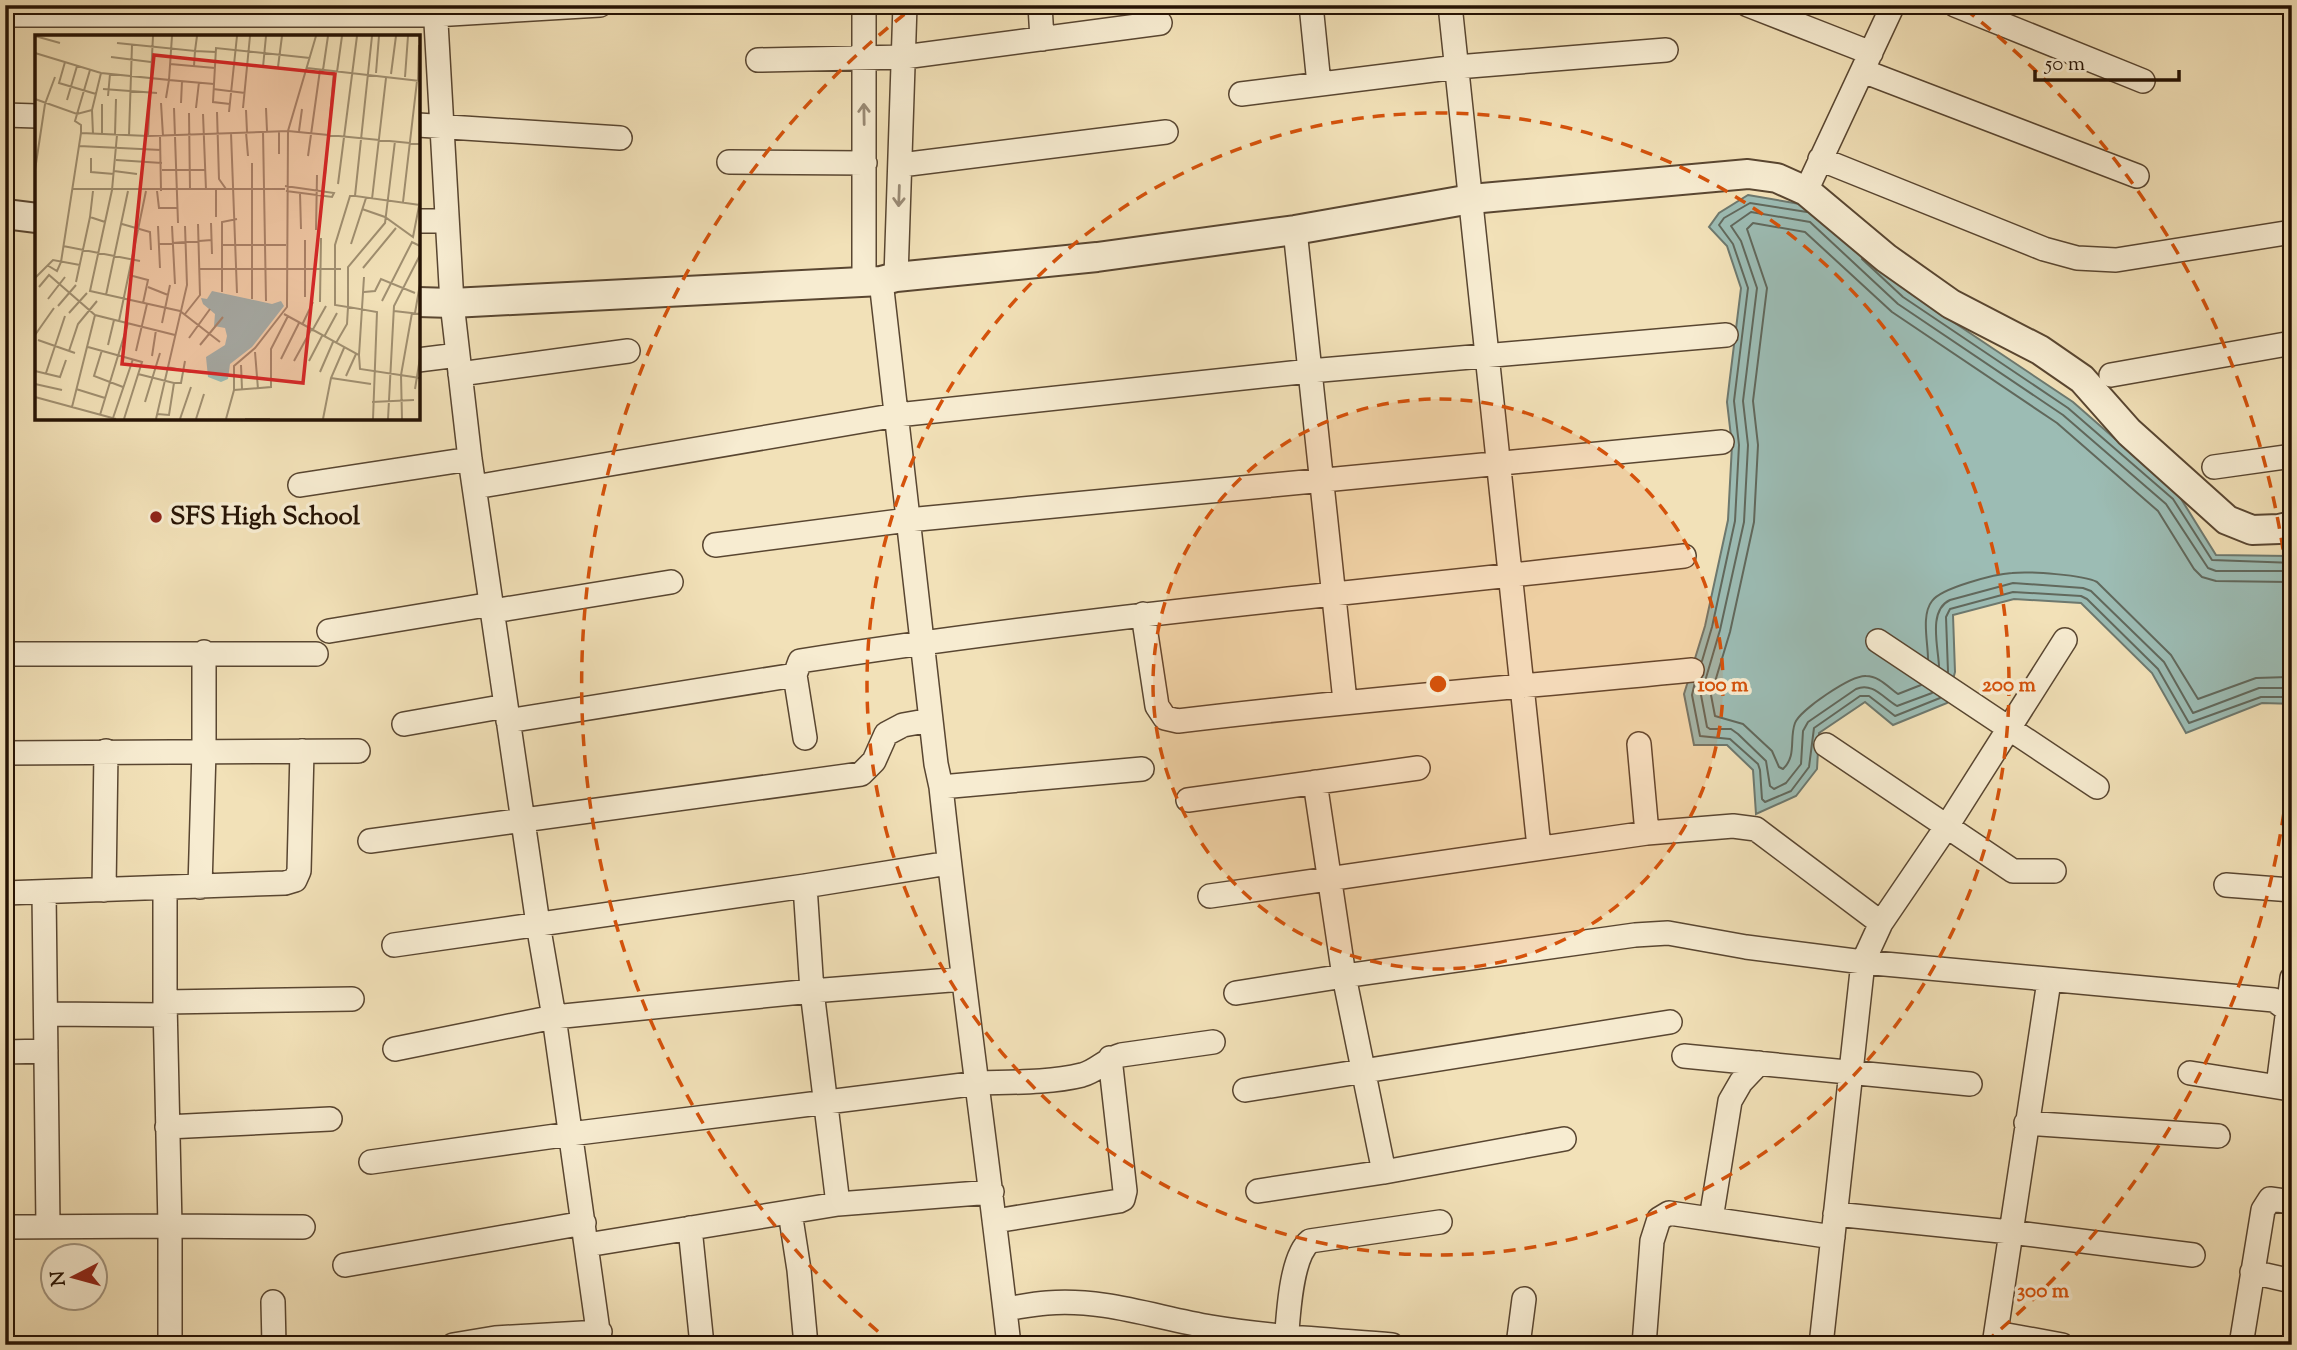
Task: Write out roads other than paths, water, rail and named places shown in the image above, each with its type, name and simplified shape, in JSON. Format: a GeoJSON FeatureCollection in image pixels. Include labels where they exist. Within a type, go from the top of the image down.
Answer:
{"type":"FeatureCollection","features":[{"type":"Feature","properties":{"kind":"street"},"geometry":{"type":"LineString","coordinates":[[5,15],[435,10],[600,5]]}},
{"type":"Feature","properties":{"kind":"street"},"geometry":{"type":"LineString","coordinates":[[864,5],[864,241],[881,280],[931,720],[963,979],[979,1083],[1009,1345]]}},
{"type":"Feature","properties":{"kind":"street"},"geometry":{"type":"LineString","coordinates":[[881,280],[898,239],[905,5]]}},
{"type":"Feature","properties":{"kind":"street"},"geometry":{"type":"LineString","coordinates":[[1040,5],[1042,38]]}},
{"type":"Feature","properties":{"kind":"street"},"geometry":{"type":"LineString","coordinates":[[1311,5],[1319,85]]}},
{"type":"Feature","properties":{"kind":"street"},"geometry":{"type":"LineString","coordinates":[[1450,5],[1539,848]]}},
{"type":"Feature","properties":{"kind":"street"},"geometry":{"type":"LineString","coordinates":[[1748,5],[1867,62],[2137,176]]}},
{"type":"Feature","properties":{"kind":"street"},"geometry":{"type":"LineString","coordinates":[[1806,191],[1893,5]]}},
{"type":"Feature","properties":{"kind":"street"},"geometry":{"type":"LineString","coordinates":[[1955,5],[2143,80]]}},
{"type":"Feature","properties":{"kind":"street"},"geometry":{"type":"LineString","coordinates":[[435,10],[429,126],[446,221],[452,303],[470,459],[600,1338],[495,1338],[453,1345]]}},
{"type":"Feature","properties":{"kind":"street"},"geometry":{"type":"LineString","coordinates":[[758,60],[904,57],[1160,23]]}},
{"type":"Feature","properties":{"kind":"street"},"geometry":{"type":"LineString","coordinates":[[1241,94],[1457,67],[1666,50]]}},
{"type":"Feature","properties":{"kind":"street"},"geometry":{"type":"LineString","coordinates":[[5,116],[35,116]]}},
{"type":"Feature","properties":{"kind":"street"},"geometry":{"type":"LineString","coordinates":[[429,126],[620,138]]}},
{"type":"Feature","properties":{"kind":"street"},"geometry":{"type":"LineString","coordinates":[[901,165],[1166,132]]}},
{"type":"Feature","properties":{"kind":"street"},"geometry":{"type":"LineString","coordinates":[[1821,159],[2044,249],[2077,258],[2116,260],[2292,232]]}},
{"type":"Feature","properties":{"kind":"street"},"geometry":{"type":"LineString","coordinates":[[730,162],[865,163]]}},
{"type":"Feature","properties":{"kind":"street"},"geometry":{"type":"LineString","coordinates":[[420,302],[452,303],[881,280],[1097,257],[1295,230],[1471,199],[1748,174],[1777,178],[1806,191],[1886,258],[1951,304],[2040,350],[2082,379],[2129,432],[2227,520],[2252,530],[2292,526]]}},
{"type":"Feature","properties":{"kind":"street"},"geometry":{"type":"LineString","coordinates":[[5,215],[35,218]]}},
{"type":"Feature","properties":{"kind":"street"},"geometry":{"type":"LineString","coordinates":[[420,221],[446,221]]}},
{"type":"Feature","properties":{"kind":"street"},"geometry":{"type":"LineString","coordinates":[[1295,230],[1345,701]]}},
{"type":"Feature","properties":{"kind":"street"},"geometry":{"type":"LineString","coordinates":[[864,241],[898,239]]}},
{"type":"Feature","properties":{"kind":"street"},"geometry":{"type":"LineString","coordinates":[[475,486],[897,415],[1310,371],[1726,335]]}},
{"type":"Feature","properties":{"kind":"street"},"geometry":{"type":"LineString","coordinates":[[2111,375],[2292,343]]}},
{"type":"Feature","properties":{"kind":"street"},"geometry":{"type":"LineString","coordinates":[[420,360],[459,364],[628,351]]}},
{"type":"Feature","properties":{"kind":"street"},"geometry":{"type":"LineString","coordinates":[[715,545],[908,520],[1722,442]]}},
{"type":"Feature","properties":{"kind":"street"},"geometry":{"type":"LineString","coordinates":[[2214,467],[2292,456]]}},
{"type":"Feature","properties":{"kind":"street"},"geometry":{"type":"LineString","coordinates":[[300,485],[470,459]]}},
{"type":"Feature","properties":{"kind":"street"},"geometry":{"type":"LineString","coordinates":[[805,738],[795,675],[800,661],[922,642],[1143,614],[1684,555]]}},
{"type":"Feature","properties":{"kind":"street"},"geometry":{"type":"LineString","coordinates":[[329,631],[671,582]]}},
{"type":"Feature","properties":{"kind":"street"},"geometry":{"type":"LineString","coordinates":[[1143,614],[1157,705],[1165,718],[1178,721],[1345,701],[1692,670]]}},
{"type":"Feature","properties":{"kind":"street"},"geometry":{"type":"LineString","coordinates":[[1821,1345],[1863,962],[1881,923],[1947,826],[2065,640]]}},
{"type":"Feature","properties":{"kind":"street"},"geometry":{"type":"LineString","coordinates":[[1878,641],[2097,787]]}},
{"type":"Feature","properties":{"kind":"street"},"geometry":{"type":"LineString","coordinates":[[200,887],[204,652]]}},
{"type":"Feature","properties":{"kind":"street"},"geometry":{"type":"LineString","coordinates":[[5,654],[316,654]]}},
{"type":"Feature","properties":{"kind":"street"},"geometry":{"type":"LineString","coordinates":[[404,724],[507,714],[795,675]]}},
{"type":"Feature","properties":{"kind":"street"},"geometry":{"type":"LineString","coordinates":[[370,841],[861,774],[874,761],[886,734],[903,725],[931,720]]}},
{"type":"Feature","properties":{"kind":"street"},"geometry":{"type":"LineString","coordinates":[[1639,744],[1647,833]]}},
{"type":"Feature","properties":{"kind":"street"},"geometry":{"type":"LineString","coordinates":[[1826,745],[2013,871],[2054,872]]}},
{"type":"Feature","properties":{"kind":"street"},"geometry":{"type":"LineString","coordinates":[[104,890],[106,751]]}},
{"type":"Feature","properties":{"kind":"street"},"geometry":{"type":"LineString","coordinates":[[5,893],[200,887],[285,883],[295,880],[299,871],[302,751]]}},
{"type":"Feature","properties":{"kind":"street"},"geometry":{"type":"LineString","coordinates":[[5,753],[358,751]]}},
{"type":"Feature","properties":{"kind":"street"},"geometry":{"type":"LineString","coordinates":[[1188,800],[1418,768]]}},
{"type":"Feature","properties":{"kind":"street"},"geometry":{"type":"LineString","coordinates":[[941,787],[1142,769]]}},
{"type":"Feature","properties":{"kind":"street"},"geometry":{"type":"LineString","coordinates":[[1315,782],[1344,976],[1384,1172]]}},
{"type":"Feature","properties":{"kind":"street"},"geometry":{"type":"LineString","coordinates":[[1210,896],[1647,833],[1733,825],[1756,829],[1881,923]]}},
{"type":"Feature","properties":{"kind":"street"},"geometry":{"type":"LineString","coordinates":[[394,945],[949,863]]}},
{"type":"Feature","properties":{"kind":"street"},"geometry":{"type":"LineString","coordinates":[[2226,885],[2292,890]]}},
{"type":"Feature","properties":{"kind":"street"},"geometry":{"type":"LineString","coordinates":[[805,886],[812,991],[838,1204]]}},
{"type":"Feature","properties":{"kind":"street"},"geometry":{"type":"LineString","coordinates":[[165,888],[170,1345]]}},
{"type":"Feature","properties":{"kind":"street"},"geometry":{"type":"LineString","coordinates":[[44,892],[48,1226]]}},
{"type":"Feature","properties":{"kind":"street"},"geometry":{"type":"LineString","coordinates":[[1236,993],[1634,935],[1668,933],[1746,947],[1863,962],[2274,1000],[2290,1011]]}},
{"type":"Feature","properties":{"kind":"street"},"geometry":{"type":"LineString","coordinates":[[2189,1073],[2285,1088],[2292,978]]}},
{"type":"Feature","properties":{"kind":"street"},"geometry":{"type":"LineString","coordinates":[[396,1049],[554,1017],[963,979]]}},
{"type":"Feature","properties":{"kind":"street"},"geometry":{"type":"LineString","coordinates":[[2049,981],[1995,1339],[2062,1345]]}},
{"type":"Feature","properties":{"kind":"street"},"geometry":{"type":"LineString","coordinates":[[46,1014],[352,999]]}},
{"type":"Feature","properties":{"kind":"street"},"geometry":{"type":"LineString","coordinates":[[1244,1090],[1670,1022]]}},
{"type":"Feature","properties":{"kind":"street"},"geometry":{"type":"LineString","coordinates":[[371,1162],[570,1134],[979,1083],[1044,1080],[1083,1074],[1110,1059],[1213,1042]]}},
{"type":"Feature","properties":{"kind":"street"},"geometry":{"type":"LineString","coordinates":[[5,1052],[46,1051]]}},
{"type":"Feature","properties":{"kind":"street"},"geometry":{"type":"LineString","coordinates":[[1684,1056],[1970,1084]]}},
{"type":"Feature","properties":{"kind":"street"},"geometry":{"type":"LineString","coordinates":[[995,1221],[1122,1199],[1125,1191],[1110,1059]]}},
{"type":"Feature","properties":{"kind":"street"},"geometry":{"type":"LineString","coordinates":[[1712,1219],[1730,1101],[1741,1082],[1759,1063]]}},
{"type":"Feature","properties":{"kind":"street"},"geometry":{"type":"LineString","coordinates":[[167,1127],[330,1119]]}},
{"type":"Feature","properties":{"kind":"street"},"geometry":{"type":"LineString","coordinates":[[2026,1123],[2218,1136]]}},
{"type":"Feature","properties":{"kind":"street"},"geometry":{"type":"LineString","coordinates":[[1258,1192],[1564,1139]]}},
{"type":"Feature","properties":{"kind":"street"},"geometry":{"type":"LineString","coordinates":[[345,1265],[585,1234],[690,1228],[838,1204],[992,1192]]}},
{"type":"Feature","properties":{"kind":"street"},"geometry":{"type":"LineString","coordinates":[[2241,1345],[2263,1210],[2267,1202],[2276,1199],[2292,1202]]}},
{"type":"Feature","properties":{"kind":"street"},"geometry":{"type":"LineString","coordinates":[[790,1212],[806,1345]]}},
{"type":"Feature","properties":{"kind":"street"},"geometry":{"type":"LineString","coordinates":[[1644,1345],[1652,1241],[1659,1219],[1669,1213],[1833,1237]]}},
{"type":"Feature","properties":{"kind":"street"},"geometry":{"type":"LineString","coordinates":[[1835,1214],[2193,1255]]}},
{"type":"Feature","properties":{"kind":"street"},"geometry":{"type":"LineString","coordinates":[[1286,1341],[1295,1275],[1305,1246],[1310,1241],[1440,1222]]}},
{"type":"Feature","properties":{"kind":"street"},"geometry":{"type":"LineString","coordinates":[[5,1227],[303,1227]]}},
{"type":"Feature","properties":{"kind":"street"},"geometry":{"type":"LineString","coordinates":[[690,1228],[702,1345]]}},
{"type":"Feature","properties":{"kind":"street"},"geometry":{"type":"LineString","coordinates":[[2252,1272],[2292,1281]]}},
{"type":"Feature","properties":{"kind":"street"},"geometry":{"type":"LineString","coordinates":[[1518,1345],[1524,1298]]}},
{"type":"Feature","properties":{"kind":"street"},"geometry":{"type":"LineString","coordinates":[[273,1302],[274,1345]]}},
{"type":"Feature","properties":{"kind":"street"},"geometry":{"type":"LineString","coordinates":[[1005,1309],[1049,1303],[1094,1304],[1286,1341],[1392,1345]]}},
{"type":"Feature","properties":{"kind":"water"},"geometry":{"type":"Polygon","coordinates":[[[1748,195],[1817,207],[1907,291],[2073,402],[2178,494],[2216,555],[2292,556],[2292,704],[2262,703],[2186,733],[2152,673],[2081,603],[2014,599],[1953,615],[1955,672],[1947,703],[1893,725],[1865,702],[1819,733],[1817,769],[1796,796],[1756,814],[1753,770],[1727,745],[1694,745],[1684,694],[1705,626],[1728,520],[1732,445],[1727,402],[1741,288],[1727,246],[1709,227],[1719,213],[1748,195]]]}},
{"type":"Feature","properties":{"kind":"place","name":"SFS High School"},"geometry":{"type":"Point","coordinates":[156,517]}}]}
